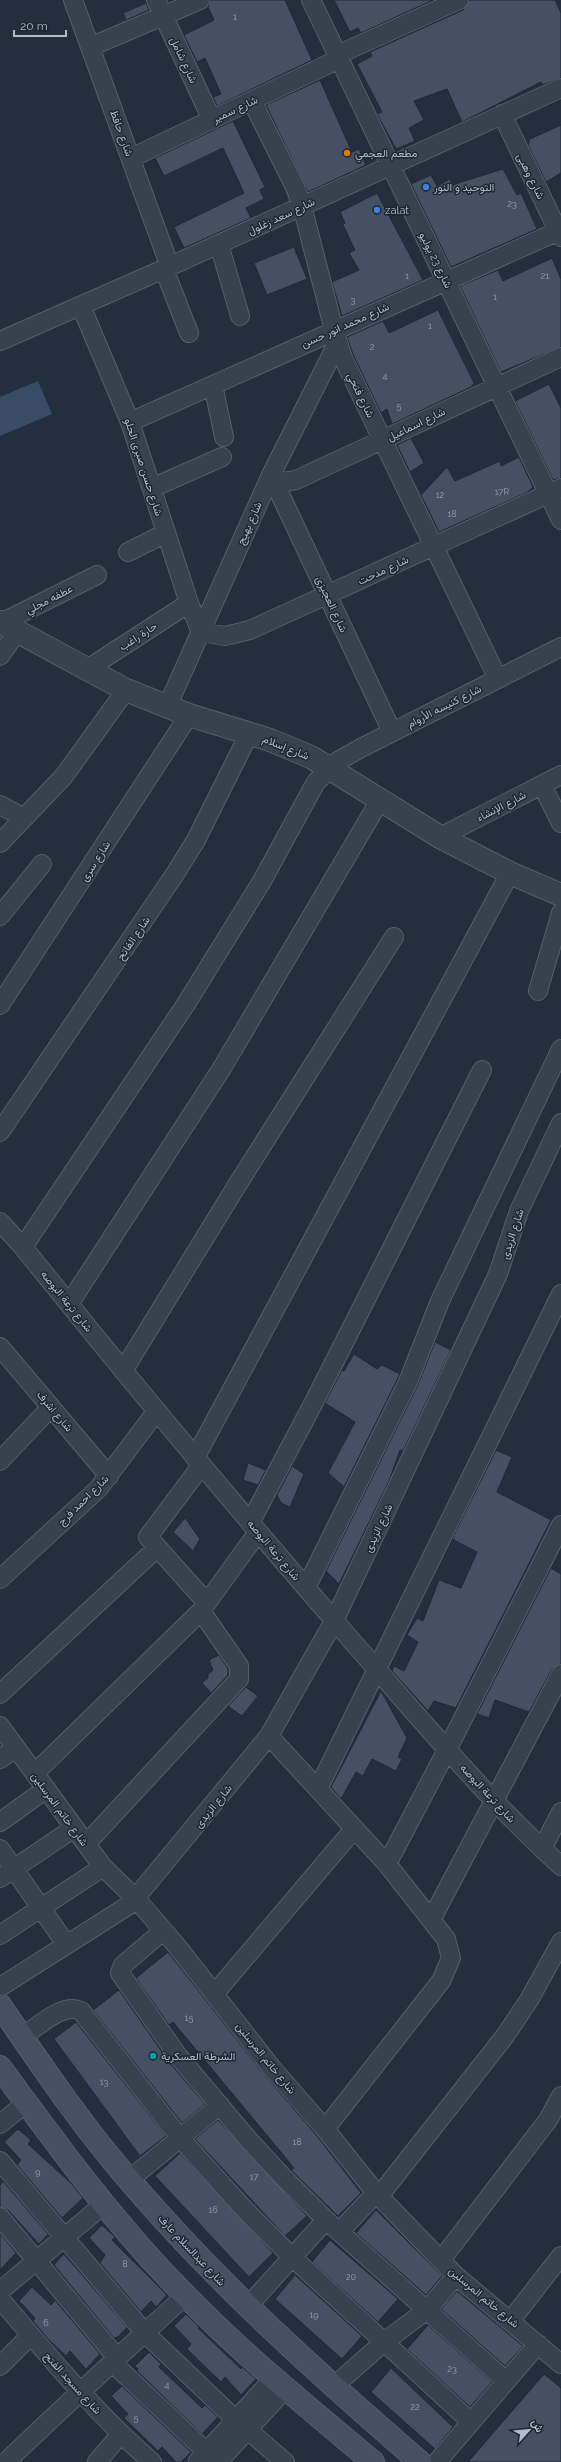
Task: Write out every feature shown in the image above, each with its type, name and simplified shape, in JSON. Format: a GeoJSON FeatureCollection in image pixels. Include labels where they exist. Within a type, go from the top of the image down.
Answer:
{"type":"FeatureCollection","features":[{"type":"Feature","properties":{"kind":"main road","name":"شارع عبدالسلام عارف"},"geometry":{"type":"LineString","coordinates":[[0,2005],[54,2083],[129,2180],[247,2307],[333,2387],[420,2462]]}},
{"type":"Feature","properties":{"kind":"main road"},"geometry":{"type":"LineString","coordinates":[[0,2067],[103,2205],[185,2296],[280,2383],[373,2462]]}},
{"type":"Feature","properties":{"kind":"street","name":"شارع حافظ"},"geometry":{"type":"LineString","coordinates":[[73,0],[131,158],[189,333]]}},
{"type":"Feature","properties":{"kind":"street","name":"شارع شامل"},"geometry":{"type":"LineString","coordinates":[[156,0],[212,120]]}},
{"type":"Feature","properties":{"kind":"street"},"geometry":{"type":"LineString","coordinates":[[90,47],[200,0]]}},
{"type":"Feature","properties":{"kind":"street","name":"شارع 23 يوليو"},"geometry":{"type":"LineString","coordinates":[[311,0],[497,385],[555,491],[561,520]]}},
{"type":"Feature","properties":{"kind":"street","name":"شارع سمير"},"geometry":{"type":"LineString","coordinates":[[131,158],[459,0]]}},
{"type":"Feature","properties":{"kind":"street","name":"شارع سعد زغلول"},"geometry":{"type":"LineString","coordinates":[[0,341],[167,268],[561,88]]}},
{"type":"Feature","properties":{"kind":"street","name":"شارع فتحي"},"geometry":{"type":"LineString","coordinates":[[252,100],[295,187],[302,206],[336,336],[382,440],[498,680]]}},
{"type":"Feature","properties":{"kind":"street","name":"شارع وهبى"},"geometry":{"type":"LineString","coordinates":[[502,114],[560,233]]}},
{"type":"Feature","properties":{"kind":"street","name":"شارع محمد انور حسن"},"geometry":{"type":"LineString","coordinates":[[130,422],[213,385],[336,336],[446,281],[560,233]]}},
{"type":"Feature","properties":{"kind":"street"},"geometry":{"type":"LineString","coordinates":[[219,244],[240,316]]}},
{"type":"Feature","properties":{"kind":"street","name":"شارع حسن صبرى الحلو"},"geometry":{"type":"LineString","coordinates":[[81,306],[130,422],[189,603],[201,632]]}},
{"type":"Feature","properties":{"kind":"street","name":"شارع بهيج"},"geometry":{"type":"LineString","coordinates":[[167,707],[271,475],[336,336]]}},
{"type":"Feature","properties":{"kind":"street","name":"شارع اسماعيل"},"geometry":{"type":"LineString","coordinates":[[271,475],[283,482],[296,480],[497,385],[561,357]]}},
{"type":"Feature","properties":{"kind":"street"},"geometry":{"type":"LineString","coordinates":[[213,385],[224,437]]}},
{"type":"Feature","properties":{"kind":"street"},"geometry":{"type":"LineString","coordinates":[[152,488],[222,457]]}},
{"type":"Feature","properties":{"kind":"street","name":"شارع العجيزى"},"geometry":{"type":"LineString","coordinates":[[271,475],[392,732]]}},
{"type":"Feature","properties":{"kind":"street","name":"شارع مدحت"},"geometry":{"type":"LineString","coordinates":[[201,632],[213,635],[238,634],[555,491]]}},
{"type":"Feature","properties":{"kind":"street"},"geometry":{"type":"LineString","coordinates":[[128,552],[166,533]]}},
{"type":"Feature","properties":{"kind":"street","name":"عطفه مجلي"},"geometry":{"type":"LineString","coordinates":[[6,626],[97,575]]}},
{"type":"Feature","properties":{"kind":"street","name":"حارة راغب"},"geometry":{"type":"LineString","coordinates":[[86,670],[189,603]]}},
{"type":"Feature","properties":{"kind":"street"},"geometry":{"type":"LineString","coordinates":[[0,656],[6,626]]}},
{"type":"Feature","properties":{"kind":"street","name":"شارع إسلام"},"geometry":{"type":"LineString","coordinates":[[6,626],[126,690],[189,715],[291,748],[329,768],[440,837],[510,873],[559,893]]}},
{"type":"Feature","properties":{"kind":"street","name":"شارع كنيسه الأروام"},"geometry":{"type":"LineString","coordinates":[[23,1246],[186,1004],[262,881],[312,789],[329,768],[349,754],[561,647]]}},
{"type":"Feature","properties":{"kind":"street"},"geometry":{"type":"LineString","coordinates":[[0,843],[75,763],[126,690]]}},
{"type":"Feature","properties":{"kind":"street","name":"شارع سرى"},"geometry":{"type":"LineString","coordinates":[[0,1005],[189,715]]}},
{"type":"Feature","properties":{"kind":"street","name":"شارع الفاتح"},"geometry":{"type":"LineString","coordinates":[[0,1132],[175,874],[210,812],[250,734]]}},
{"type":"Feature","properties":{"kind":"street","name":"شارع الإنشاء"},"geometry":{"type":"LineString","coordinates":[[440,837],[561,775]]}},
{"type":"Feature","properties":{"kind":"street"},"geometry":{"type":"LineString","coordinates":[[542,785],[561,823]]}},
{"type":"Feature","properties":{"kind":"street"},"geometry":{"type":"LineString","coordinates":[[69,1304],[222,1068],[380,800]]}},
{"type":"Feature","properties":{"kind":"street"},"geometry":{"type":"LineString","coordinates":[[0,805],[24,818]]}},
{"type":"Feature","properties":{"kind":"street"},"geometry":{"type":"LineString","coordinates":[[0,916],[42,864]]}},
{"type":"Feature","properties":{"kind":"street"},"geometry":{"type":"LineString","coordinates":[[86,1844],[240,1679],[239,1666],[204,1607],[148,1537],[198,1462],[510,873]]}},
{"type":"Feature","properties":{"kind":"street"},"geometry":{"type":"LineString","coordinates":[[538,991],[561,913]]}},
{"type":"Feature","properties":{"kind":"street"},"geometry":{"type":"LineString","coordinates":[[123,1371],[239,1182],[394,937]]}},
{"type":"Feature","properties":{"kind":"street"},"geometry":{"type":"LineString","coordinates":[[306,1588],[408,1382],[440,1301],[561,1049]]}},
{"type":"Feature","properties":{"kind":"street"},"geometry":{"type":"LineString","coordinates":[[35,1773],[204,1607],[254,1527],[314,1402],[482,1070]]}},
{"type":"Feature","properties":{"kind":"street","name":"شارع الزيدى"},"geometry":{"type":"LineString","coordinates":[[137,1900],[138,1895],[269,1736],[334,1621],[498,1274],[518,1211],[561,1123]]}},
{"type":"Feature","properties":{"kind":"street","name":"شارع ترعة البوصه"},"geometry":{"type":"LineString","coordinates":[[0,1222],[23,1246],[156,1412],[334,1621],[494,1802],[561,1866]]}},
{"type":"Feature","properties":{"kind":"street"},"geometry":{"type":"LineString","coordinates":[[318,1789],[561,1294]]}},
{"type":"Feature","properties":{"kind":"street","name":"شارع اشرف"},"geometry":{"type":"LineString","coordinates":[[0,1347],[109,1476]]}},
{"type":"Feature","properties":{"kind":"street"},"geometry":{"type":"LineString","coordinates":[[0,1461],[51,1407]]}},
{"type":"Feature","properties":{"kind":"street","name":"شارع احمد فرج"},"geometry":{"type":"LineString","coordinates":[[0,1579],[86,1501],[109,1476],[156,1412]]}},
{"type":"Feature","properties":{"kind":"street"},"geometry":{"type":"LineString","coordinates":[[386,1864],[448,1750],[561,1525]]}},
{"type":"Feature","properties":{"kind":"street"},"geometry":{"type":"LineString","coordinates":[[0,1694],[157,1548]]}},
{"type":"Feature","properties":{"kind":"street"},"geometry":{"type":"LineString","coordinates":[[431,1920],[561,1674]]}},
{"type":"Feature","properties":{"kind":"street","name":"شارع خاتم المرسلين"},"geometry":{"type":"LineString","coordinates":[[0,1726],[102,1867],[137,1900],[215,1993],[271,2067],[325,2129],[378,2194],[456,2276],[511,2320],[561,2364]]}},
{"type":"Feature","properties":{"kind":"street"},"geometry":{"type":"LineString","coordinates":[[269,1736],[386,1864],[431,1920],[450,1947],[451,1958],[446,1974],[325,2129]]}},
{"type":"Feature","properties":{"kind":"street"},"geometry":{"type":"LineString","coordinates":[[0,1759],[16,1748]]}},
{"type":"Feature","properties":{"kind":"street"},"geometry":{"type":"LineString","coordinates":[[0,1822],[46,1789]]}},
{"type":"Feature","properties":{"kind":"street"},"geometry":{"type":"LineString","coordinates":[[542,1849],[561,1812]]}},
{"type":"Feature","properties":{"kind":"street"},"geometry":{"type":"LineString","coordinates":[[7,1874],[74,1828]]}},
{"type":"Feature","properties":{"kind":"street"},"geometry":{"type":"LineString","coordinates":[[215,1993],[354,1829]]}},
{"type":"Feature","properties":{"kind":"street"},"geometry":{"type":"LineString","coordinates":[[0,1849],[7,1874],[41,1908],[66,1944]]}},
{"type":"Feature","properties":{"kind":"street"},"geometry":{"type":"LineString","coordinates":[[0,1935],[102,1867]]}},
{"type":"Feature","properties":{"kind":"street"},"geometry":{"type":"LineString","coordinates":[[0,1987],[137,1900]]}},
{"type":"Feature","properties":{"kind":"street"},"geometry":{"type":"LineString","coordinates":[[163,1931],[123,1965],[121,1977],[178,2056],[246,2138],[326,2220],[506,2381]]}},
{"type":"Feature","properties":{"kind":"street"},"geometry":{"type":"LineString","coordinates":[[339,2232],[378,2194],[510,2029],[529,2000],[561,1942]]}},
{"type":"Feature","properties":{"kind":"street"},"geometry":{"type":"LineString","coordinates":[[22,2037],[63,2010],[72,2008],[81,2011],[181,2139],[245,2210],[292,2257],[472,2422]]}},
{"type":"Feature","properties":{"kind":"street"},"geometry":{"type":"LineString","coordinates":[[441,2260],[548,2120],[561,2096]]}},
{"type":"Feature","properties":{"kind":"street"},"geometry":{"type":"LineString","coordinates":[[0,2124],[26,2103]]}},
{"type":"Feature","properties":{"kind":"street"},"geometry":{"type":"LineString","coordinates":[[129,2180],[181,2139],[220,2105]]}},
{"type":"Feature","properties":{"kind":"street"},"geometry":{"type":"LineString","coordinates":[[0,2161],[145,2333],[242,2425],[285,2462]]}},
{"type":"Feature","properties":{"kind":"street"},"geometry":{"type":"LineString","coordinates":[[0,2291],[35,2260],[103,2205]]}},
{"type":"Feature","properties":{"kind":"street"},"geometry":{"type":"LineString","coordinates":[[0,2218],[118,2359],[117,2367],[210,2460],[280,2383]]}},
{"type":"Feature","properties":{"kind":"street"},"geometry":{"type":"LineString","coordinates":[[247,2307],[326,2220]]}},
{"type":"Feature","properties":{"kind":"street"},"geometry":{"type":"LineString","coordinates":[[511,2320],[561,2256]]}},
{"type":"Feature","properties":{"kind":"street"},"geometry":{"type":"LineString","coordinates":[[333,2387],[384,2342],[426,2310],[456,2276]]}},
{"type":"Feature","properties":{"kind":"street"},"geometry":{"type":"LineString","coordinates":[[6,2462],[79,2392],[118,2359],[185,2296]]}},
{"type":"Feature","properties":{"kind":"street","name":"شارع مسجد الفتح"},"geometry":{"type":"LineString","coordinates":[[0,2299],[79,2392],[120,2434],[152,2462]]}},
{"type":"Feature","properties":{"kind":"street"},"geometry":{"type":"LineString","coordinates":[[0,2366],[31,2335]]}},
{"type":"Feature","properties":{"kind":"street"},"geometry":{"type":"LineString","coordinates":[[437,2462],[538,2344]]}},
{"type":"Feature","properties":{"kind":"street"},"geometry":{"type":"LineString","coordinates":[[98,2462],[120,2434]]}},
{"type":"Feature","properties":{"kind":"water"},"geometry":{"type":"Polygon","coordinates":[[[38,381],[52,414],[0,436],[0,397],[38,381]]]}},
{"type":"Feature","properties":{"kind":"building"},"geometry":{"type":"Polygon","coordinates":[[[210,0],[285,0],[312,60],[217,106],[213,97],[221,94],[205,58],[197,62],[184,35],[214,20],[208,7],[210,0]]]}},
{"type":"Feature","properties":{"kind":"building"},"geometry":{"type":"Polygon","coordinates":[[[334,0],[433,0],[361,33],[358,28],[350,32],[334,0]]]}},
{"type":"Feature","properties":{"kind":"building"},"geometry":{"type":"Polygon","coordinates":[[[469,0],[555,0],[561,13],[561,78],[542,85],[541,82],[462,122],[447,89],[414,101],[424,120],[409,128],[415,141],[396,149],[377,114],[382,112],[357,64],[372,56],[370,52],[463,10],[469,0]]]}},
{"type":"Feature","properties":{"kind":"building"},"geometry":{"type":"Polygon","coordinates":[[[146,3],[149,10],[126,20],[123,13],[146,3]]]}},
{"type":"Feature","properties":{"kind":"building"},"geometry":{"type":"Polygon","coordinates":[[[320,80],[352,152],[359,149],[366,165],[308,192],[266,105],[320,80]]]}},
{"type":"Feature","properties":{"kind":"building"},"geometry":{"type":"Polygon","coordinates":[[[233,121],[265,187],[260,190],[264,199],[246,208],[251,218],[184,248],[174,227],[244,193],[223,148],[164,176],[155,158],[233,121]]]}},
{"type":"Feature","properties":{"kind":"building"},"geometry":{"type":"Polygon","coordinates":[[[561,125],[561,173],[546,182],[528,145],[530,139],[561,125]]]}},
{"type":"Feature","properties":{"kind":"building"},"geometry":{"type":"Polygon","coordinates":[[[503,169],[517,195],[521,193],[537,229],[451,267],[411,184],[431,175],[437,186],[450,179],[452,185],[503,169]]]}},
{"type":"Feature","properties":{"kind":"building"},"geometry":{"type":"Polygon","coordinates":[[[377,193],[423,280],[342,316],[332,282],[359,270],[349,253],[355,250],[343,225],[345,223],[340,212],[377,193]]]}},
{"type":"Feature","properties":{"kind":"building"},"geometry":{"type":"Polygon","coordinates":[[[294,247],[307,279],[267,295],[254,263],[294,247]]]}},
{"type":"Feature","properties":{"kind":"building"},"geometry":{"type":"Polygon","coordinates":[[[552,258],[561,279],[561,347],[501,372],[460,286],[498,270],[503,281],[552,258]]]}},
{"type":"Feature","properties":{"kind":"building"},"geometry":{"type":"Polygon","coordinates":[[[438,310],[474,383],[471,387],[392,424],[387,409],[381,413],[353,354],[347,337],[383,321],[389,333],[438,310]]]}},
{"type":"Feature","properties":{"kind":"building"},"geometry":{"type":"Polygon","coordinates":[[[549,384],[561,408],[561,478],[553,480],[515,401],[549,384]]]}},
{"type":"Feature","properties":{"kind":"building"},"geometry":{"type":"Polygon","coordinates":[[[411,438],[424,463],[410,472],[397,445],[411,438]]]}},
{"type":"Feature","properties":{"kind":"building"},"geometry":{"type":"Polygon","coordinates":[[[519,457],[533,487],[528,492],[439,532],[421,495],[447,467],[455,481],[500,461],[501,466],[519,457]]]}},
{"type":"Feature","properties":{"kind":"building"},"geometry":{"type":"Polygon","coordinates":[[[435,1342],[451,1350],[403,1451],[400,1450],[389,1481],[339,1584],[326,1571],[417,1387],[435,1342]]]}},
{"type":"Feature","properties":{"kind":"building"},"geometry":{"type":"Polygon","coordinates":[[[354,1354],[377,1369],[382,1365],[400,1374],[344,1487],[328,1473],[355,1422],[325,1403],[342,1370],[344,1371],[354,1354]]]}},
{"type":"Feature","properties":{"kind":"building"},"geometry":{"type":"Polygon","coordinates":[[[496,1450],[512,1457],[497,1492],[551,1520],[456,1708],[434,1701],[428,1711],[392,1671],[394,1666],[404,1671],[418,1642],[407,1635],[417,1618],[423,1621],[439,1580],[461,1588],[477,1552],[452,1539],[496,1450]]]}},
{"type":"Feature","properties":{"kind":"building"},"geometry":{"type":"Polygon","coordinates":[[[248,1463],[266,1470],[258,1485],[243,1480],[248,1463]]]}},
{"type":"Feature","properties":{"kind":"building"},"geometry":{"type":"Polygon","coordinates":[[[292,1466],[304,1474],[290,1507],[281,1503],[277,1495],[292,1466]]]}},
{"type":"Feature","properties":{"kind":"building"},"geometry":{"type":"Polygon","coordinates":[[[185,1518],[200,1539],[193,1551],[173,1532],[185,1518]]]}},
{"type":"Feature","properties":{"kind":"building"},"geometry":{"type":"Polygon","coordinates":[[[551,1568],[561,1574],[561,1664],[552,1669],[529,1712],[495,1700],[489,1718],[477,1714],[551,1568]]]}},
{"type":"Feature","properties":{"kind":"building"},"geometry":{"type":"Polygon","coordinates":[[[219,1655],[228,1669],[228,1675],[211,1693],[202,1683],[208,1678],[208,1674],[213,1670],[209,1660],[219,1655]]]}},
{"type":"Feature","properties":{"kind":"building"},"geometry":{"type":"Polygon","coordinates":[[[246,1687],[258,1696],[242,1716],[228,1706],[246,1687]]]}},
{"type":"Feature","properties":{"kind":"building"},"geometry":{"type":"Polygon","coordinates":[[[381,1691],[407,1738],[398,1757],[402,1759],[396,1771],[372,1759],[363,1776],[356,1772],[341,1799],[331,1787],[381,1691]]]}},
{"type":"Feature","properties":{"kind":"building"},"geometry":{"type":"Polygon","coordinates":[[[168,1952],[263,2073],[317,2136],[361,2193],[338,2216],[291,2170],[294,2168],[173,2022],[169,2025],[136,1978],[168,1952]]]}},
{"type":"Feature","properties":{"kind":"building","name":"الشرطة العسكرية"},"geometry":{"type":"Polygon","coordinates":[[[119,1990],[169,2062],[205,2104],[182,2123],[93,2010],[119,1990]]]}},
{"type":"Feature","properties":{"kind":"building"},"geometry":{"type":"Polygon","coordinates":[[[76,2022],[166,2136],[140,2156],[54,2039],[76,2022]]]}},
{"type":"Feature","properties":{"kind":"building"},"geometry":{"type":"Polygon","coordinates":[[[218,2120],[307,2216],[285,2236],[195,2139],[218,2120]]]}},
{"type":"Feature","properties":{"kind":"building"},"geometry":{"type":"Polygon","coordinates":[[[18,2129],[31,2140],[28,2144],[72,2184],[83,2198],[62,2218],[17,2165],[21,2160],[4,2142],[18,2129]]]}},
{"type":"Feature","properties":{"kind":"building"},"geometry":{"type":"Polygon","coordinates":[[[180,2153],[273,2253],[249,2277],[155,2176],[180,2153]]]}},
{"type":"Feature","properties":{"kind":"building"},"geometry":{"type":"Polygon","coordinates":[[[3,2181],[48,2234],[39,2244],[8,2210],[0,2207],[0,2185],[3,2181]]]}},
{"type":"Feature","properties":{"kind":"building"},"geometry":{"type":"Polygon","coordinates":[[[376,2210],[442,2276],[426,2295],[356,2233],[376,2210]]]}},
{"type":"Feature","properties":{"kind":"building"},"geometry":{"type":"Polygon","coordinates":[[[102,2225],[115,2237],[112,2240],[167,2295],[156,2307],[151,2301],[141,2312],[100,2263],[105,2255],[89,2238],[102,2225]]]}},
{"type":"Feature","properties":{"kind":"building"},"geometry":{"type":"Polygon","coordinates":[[[0,2233],[16,2253],[0,2270],[0,2233]]]}},
{"type":"Feature","properties":{"kind":"building"},"geometry":{"type":"Polygon","coordinates":[[[330,2240],[398,2299],[378,2322],[312,2262],[330,2240]]]}},
{"type":"Feature","properties":{"kind":"building"},"geometry":{"type":"Polygon","coordinates":[[[64,2254],[127,2327],[118,2337],[114,2338],[54,2265],[64,2254]]]}},
{"type":"Feature","properties":{"kind":"building"},"geometry":{"type":"Polygon","coordinates":[[[295,2275],[362,2336],[342,2359],[275,2299],[295,2275]]]}},
{"type":"Feature","properties":{"kind":"building"},"geometry":{"type":"Polygon","coordinates":[[[32,2287],[51,2305],[55,2300],[100,2354],[86,2369],[70,2351],[66,2356],[48,2339],[33,2321],[35,2318],[19,2301],[32,2287]]]}},
{"type":"Feature","properties":{"kind":"building"},"geometry":{"type":"Polygon","coordinates":[[[457,2291],[523,2346],[505,2366],[441,2309],[457,2291]]]}},
{"type":"Feature","properties":{"kind":"building"},"geometry":{"type":"Polygon","coordinates":[[[186,2314],[199,2327],[198,2328],[241,2369],[242,2367],[256,2379],[241,2395],[225,2377],[221,2382],[187,2349],[191,2344],[174,2326],[186,2314]]]}},
{"type":"Feature","properties":{"kind":"building"},"geometry":{"type":"Polygon","coordinates":[[[428,2325],[492,2382],[470,2407],[407,2349],[428,2325]]]}},
{"type":"Feature","properties":{"kind":"building"},"geometry":{"type":"Polygon","coordinates":[[[149,2352],[161,2364],[159,2367],[202,2408],[205,2405],[218,2417],[202,2434],[137,2371],[138,2369],[135,2366],[149,2352]]]}},
{"type":"Feature","properties":{"kind":"building"},"geometry":{"type":"Polygon","coordinates":[[[391,2368],[453,2427],[435,2449],[371,2392],[391,2368]]]}},
{"type":"Feature","properties":{"kind":"building"},"geometry":{"type":"Polygon","coordinates":[[[544,2374],[561,2388],[561,2462],[468,2462],[544,2374]]]}},
{"type":"Feature","properties":{"kind":"building"},"geometry":{"type":"Polygon","coordinates":[[[122,2386],[191,2452],[181,2462],[176,2462],[162,2447],[158,2451],[124,2418],[128,2414],[111,2396],[122,2386]]]}},
{"type":"Feature","properties":{"kind":"place","name":"مطعم العجمي"},"geometry":{"type":"Point","coordinates":[347,153]}},
{"type":"Feature","properties":{"kind":"place","name":"التوحيد و النور"},"geometry":{"type":"Point","coordinates":[426,187]}},
{"type":"Feature","properties":{"kind":"place","name":"zalat"},"geometry":{"type":"Point","coordinates":[377,210]}},
{"type":"Feature","properties":{"kind":"place","name":"الشرطة العسكرية"},"geometry":{"type":"Point","coordinates":[153,2056]}}]}
